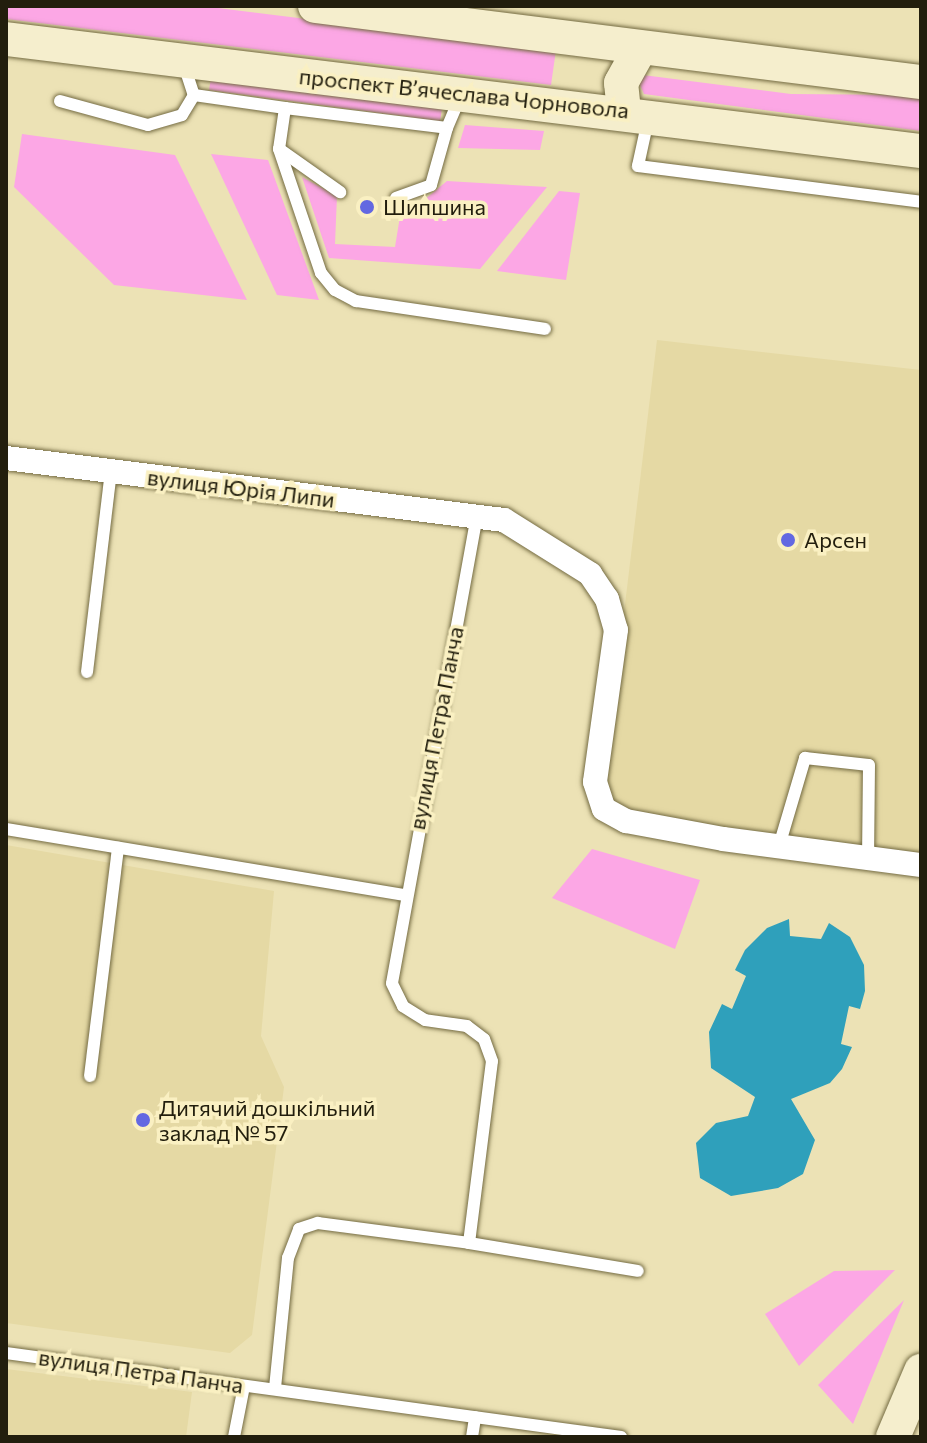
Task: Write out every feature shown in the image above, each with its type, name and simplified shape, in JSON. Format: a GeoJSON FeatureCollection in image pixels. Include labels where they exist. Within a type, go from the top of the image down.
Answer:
{"type":"FeatureCollection","features":[{"type":"Feature","properties":{"kind":"main road"},"geometry":{"type":"LineString","coordinates":[[315,6],[921,82]]}},
{"type":"Feature","properties":{"kind":"main road","name":"проспект Вʼячеслава Чорновола"},"geometry":{"type":"LineString","coordinates":[[6,39],[636,112],[921,151]]}},
{"type":"Feature","properties":{"kind":"main road"},"geometry":{"type":"LineString","coordinates":[[636,112],[621,83],[640,49]]}},
{"type":"Feature","properties":{"kind":"main road"},"geometry":{"type":"LineString","coordinates":[[893,1437],[921,1371]]}},
{"type":"Feature","properties":{"kind":"street","name":"вулиця Юрія Липи"},"geometry":{"type":"LineString","coordinates":[[6,458],[477,515]]}},
{"type":"Feature","properties":{"kind":"street"},"geometry":{"type":"LineString","coordinates":[[477,515],[543,540],[590,574],[607,599],[616,630],[595,768],[604,809],[626,821],[921,865]]}},
{"type":"Feature","properties":{"kind":"lane"},"geometry":{"type":"LineString","coordinates":[[60,101],[148,125],[182,115],[194,95],[183,61]]}},
{"type":"Feature","properties":{"kind":"lane"},"geometry":{"type":"LineString","coordinates":[[396,198],[431,185],[447,128],[462,93]]}},
{"type":"Feature","properties":{"kind":"lane"},"geometry":{"type":"LineString","coordinates":[[194,95],[447,128]]}},
{"type":"Feature","properties":{"kind":"lane"},"geometry":{"type":"LineString","coordinates":[[285,108],[279,149],[321,273],[335,290],[356,301],[545,329]]}},
{"type":"Feature","properties":{"kind":"lane"},"geometry":{"type":"LineString","coordinates":[[636,112],[638,166],[921,202]]}},
{"type":"Feature","properties":{"kind":"lane"},"geometry":{"type":"LineString","coordinates":[[279,149],[340,192]]}},
{"type":"Feature","properties":{"kind":"lane"},"geometry":{"type":"LineString","coordinates":[[87,672],[111,472]]}},
{"type":"Feature","properties":{"kind":"lane","name":"вулиця Петра Панча"},"geometry":{"type":"LineString","coordinates":[[275,1388],[288,1258],[299,1229],[318,1223],[469,1243],[492,1061],[484,1039],[467,1026],[425,1020],[403,1006],[392,983],[404,895],[477,515]]}},
{"type":"Feature","properties":{"kind":"lane"},"geometry":{"type":"LineString","coordinates":[[779,846],[805,758],[869,765],[868,858]]}},
{"type":"Feature","properties":{"kind":"lane"},"geometry":{"type":"LineString","coordinates":[[6,829],[404,895]]}},
{"type":"Feature","properties":{"kind":"lane"},"geometry":{"type":"LineString","coordinates":[[90,1076],[118,848]]}},
{"type":"Feature","properties":{"kind":"lane"},"geometry":{"type":"LineString","coordinates":[[469,1243],[638,1271]]}},
{"type":"Feature","properties":{"kind":"lane","name":"вулиця Петра Панча"},"geometry":{"type":"LineString","coordinates":[[6,1353],[621,1437]]}},
{"type":"Feature","properties":{"kind":"lane"},"geometry":{"type":"LineString","coordinates":[[234,1437],[244,1386]]}},
{"type":"Feature","properties":{"kind":"lane"},"geometry":{"type":"LineString","coordinates":[[472,1437],[475,1417]]}},
{"type":"Feature","properties":{"kind":"shaded area"},"geometry":{"type":"Polygon","coordinates":[[[6,6],[202,6],[556,50],[551,85],[6,19],[6,6]]]}},
{"type":"Feature","properties":{"kind":"shaded area"},"geometry":{"type":"Polygon","coordinates":[[[635,74],[791,94],[921,95],[921,131],[644,94],[635,74]]]}},
{"type":"Feature","properties":{"kind":"shaded area"},"geometry":{"type":"Polygon","coordinates":[[[211,78],[442,109],[440,121],[209,90],[211,78]]]}},
{"type":"Feature","properties":{"kind":"shaded area"},"geometry":{"type":"Polygon","coordinates":[[[465,125],[544,131],[540,150],[458,148],[465,125]]]}},
{"type":"Feature","properties":{"kind":"shaded area"},"geometry":{"type":"Polygon","coordinates":[[[22,134],[175,155],[247,300],[114,285],[14,187],[22,134]]]}},
{"type":"Feature","properties":{"kind":"shaded area"},"geometry":{"type":"Polygon","coordinates":[[[211,154],[268,160],[319,300],[277,295],[211,154]]]}},
{"type":"Feature","properties":{"kind":"shaded area"},"geometry":{"type":"Polygon","coordinates":[[[302,177],[337,196],[335,244],[395,247],[402,204],[424,200],[447,181],[547,187],[480,269],[329,258],[302,177]]]}},
{"type":"Feature","properties":{"kind":"shaded area"},"geometry":{"type":"Polygon","coordinates":[[[559,191],[580,193],[566,280],[497,271],[559,191]]]}},
{"type":"Feature","properties":{"kind":"shaded area","name":"Арсен"},"geometry":{"type":"Polygon","coordinates":[[[657,340],[921,370],[921,856],[628,814],[608,799],[604,778],[657,340]]]}},
{"type":"Feature","properties":{"kind":"shaded area","name":"Дитячий дошкільний заклад № 57"},"geometry":{"type":"Polygon","coordinates":[[[6,845],[274,891],[261,1036],[284,1087],[252,1335],[230,1353],[6,1323],[6,845]]]}},
{"type":"Feature","properties":{"kind":"shaded area"},"geometry":{"type":"Polygon","coordinates":[[[592,849],[700,880],[675,949],[552,898],[592,849]]]}},
{"type":"Feature","properties":{"kind":"shaded area"},"geometry":{"type":"Polygon","coordinates":[[[895,1270],[799,1366],[765,1314],[834,1271],[895,1270]]]}},
{"type":"Feature","properties":{"kind":"shaded area"},"geometry":{"type":"Polygon","coordinates":[[[904,1300],[853,1424],[818,1385],[904,1300]]]}},
{"type":"Feature","properties":{"kind":"shaded area"},"geometry":{"type":"Polygon","coordinates":[[[6,1369],[192,1392],[186,1437],[6,1437],[6,1369]]]}},
{"type":"Feature","properties":{"kind":"water"},"geometry":{"type":"Polygon","coordinates":[[[789,919],[790,936],[821,939],[829,923],[850,937],[864,965],[865,991],[860,1009],[849,1006],[841,1044],[852,1047],[842,1069],[830,1083],[791,1099],[815,1140],[803,1174],[778,1188],[731,1196],[700,1178],[696,1143],[716,1123],[748,1116],[755,1097],[711,1068],[709,1032],[722,1004],[732,1009],[746,976],[735,970],[745,950],[767,928],[789,919]]]}},
{"type":"Feature","properties":{"kind":"place","name":"Шипшина"},"geometry":{"type":"Point","coordinates":[367,207]}},
{"type":"Feature","properties":{"kind":"place","name":"Арсен"},"geometry":{"type":"Point","coordinates":[788,540]}},
{"type":"Feature","properties":{"kind":"place","name":"Дитячий дошкільний заклад № 57"},"geometry":{"type":"Point","coordinates":[143,1120]}}]}
